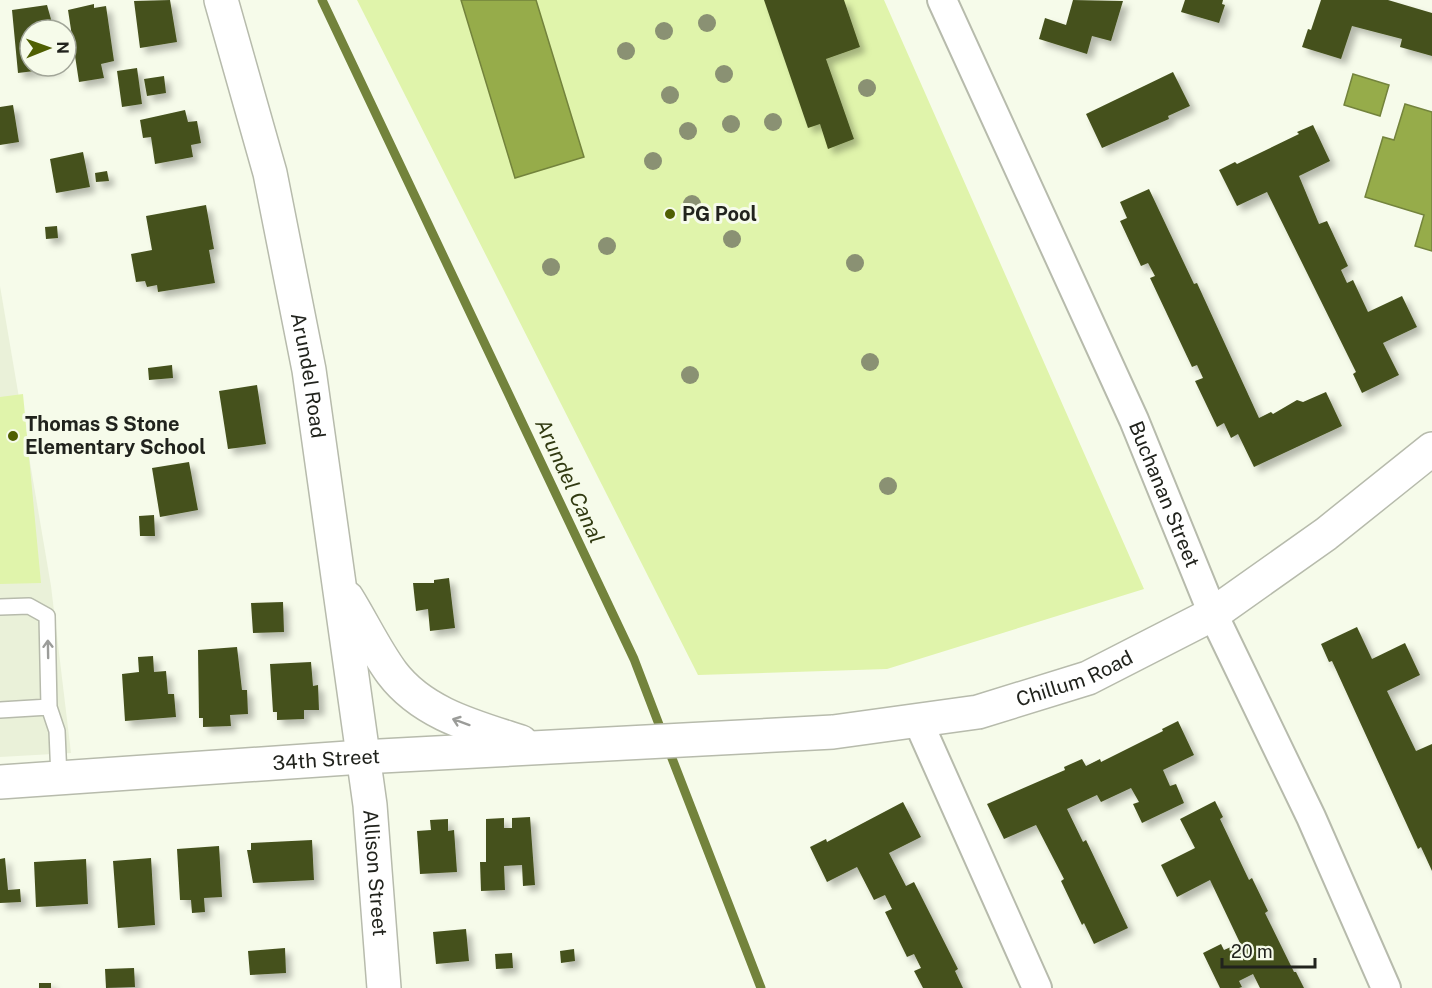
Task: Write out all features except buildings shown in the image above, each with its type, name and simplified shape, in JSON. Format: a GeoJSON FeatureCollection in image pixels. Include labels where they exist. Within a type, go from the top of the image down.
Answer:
{"type":"FeatureCollection","features":[{"type":"Feature","properties":{"kind":"street","name":"Arundel Road"},"geometry":{"type":"LineString","coordinates":[[221,0],[270,173],[309,370],[362,757]]}},
{"type":"Feature","properties":{"kind":"street","name":"Buchanan Street"},"geometry":{"type":"LineString","coordinates":[[942,0],[1134,420],[1213,614],[1311,817],[1386,988]]}},
{"type":"Feature","properties":{"kind":"street","name":"Chillum Road"},"geometry":{"type":"LineString","coordinates":[[654,740],[833,732],[978,712],[1088,678],[1213,614],[1326,534],[1432,449]]}},
{"type":"Feature","properties":{"kind":"street"},"geometry":{"type":"LineString","coordinates":[[340,587],[392,673],[410,692],[446,716],[537,747]]}},
{"type":"Feature","properties":{"kind":"street"},"geometry":{"type":"LineString","coordinates":[[917,719],[1037,988]]}},
{"type":"Feature","properties":{"kind":"street","name":"34th Street"},"geometry":{"type":"LineString","coordinates":[[0,782],[654,740]]}},
{"type":"Feature","properties":{"kind":"street","name":"Allison Street"},"geometry":{"type":"LineString","coordinates":[[362,757],[370,805],[384,988]]}},
{"type":"Feature","properties":{"kind":"lane"},"geometry":{"type":"LineString","coordinates":[[0,607],[29,606],[47,616],[49,707],[57,731],[59,778]]}},
{"type":"Feature","properties":{"kind":"lane"},"geometry":{"type":"LineString","coordinates":[[0,710],[49,707]]}},
{"type":"Feature","properties":{"kind":"shaded area"},"geometry":{"type":"Polygon","coordinates":[[[357,0],[884,0],[1144,589],[887,669],[698,675],[357,0]]]}},
{"type":"Feature","properties":{"kind":"shaded area"},"geometry":{"type":"Polygon","coordinates":[[[461,0],[536,0],[584,157],[515,178],[461,0]]]}},
{"type":"Feature","properties":{"kind":"shaded area"},"geometry":{"type":"Polygon","coordinates":[[[1353,74],[1389,85],[1380,116],[1344,105],[1353,74]]]}},
{"type":"Feature","properties":{"kind":"shaded area"},"geometry":{"type":"Polygon","coordinates":[[[1405,104],[1432,112],[1432,251],[1415,246],[1424,215],[1365,197],[1383,137],[1394,140],[1405,104]]]}},
{"type":"Feature","properties":{"kind":"shaded area","name":"Thomas S Stone Elementary School"},"geometry":{"type":"Polygon","coordinates":[[[0,286],[51,586],[71,753],[0,757],[0,286]]]}},
{"type":"Feature","properties":{"kind":"shaded area"},"geometry":{"type":"Polygon","coordinates":[[[23,394],[41,583],[0,584],[0,397],[23,394]]]}},
{"type":"Feature","properties":{"kind":"waterway","name":"Arundel Canal"},"geometry":{"type":"LineString","coordinates":[[322,0],[634,659],[663,735]]}},
{"type":"Feature","properties":{"kind":"waterway","name":"Arundel Canal"},"geometry":{"type":"LineString","coordinates":[[668,748],[761,988]]}},
{"type":"Feature","properties":{"kind":"place","name":"PG Pool"},"geometry":{"type":"Point","coordinates":[670,214]}},
{"type":"Feature","properties":{"kind":"place","name":"Thomas S Stone Elementary School"},"geometry":{"type":"Point","coordinates":[13,436]}}]}
